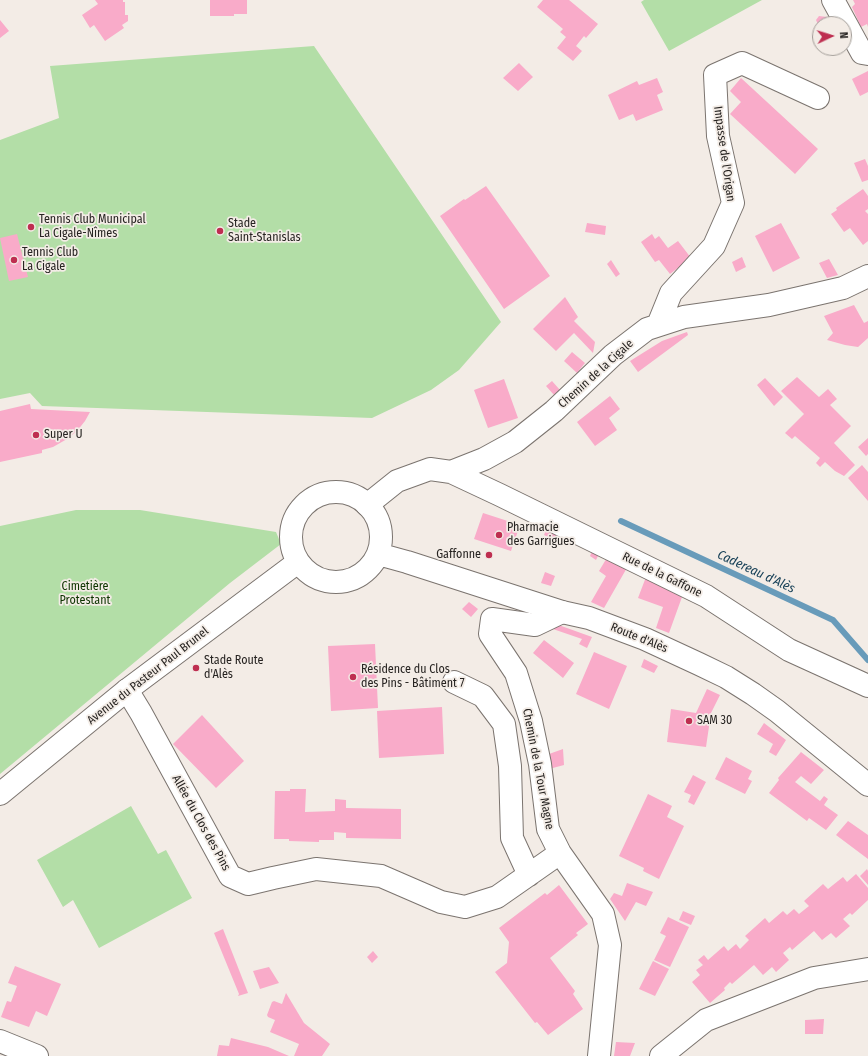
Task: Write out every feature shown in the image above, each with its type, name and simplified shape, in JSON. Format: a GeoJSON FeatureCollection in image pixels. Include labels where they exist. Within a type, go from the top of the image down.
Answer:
{"type":"FeatureCollection","features":[{"type":"Feature","properties":{"kind":"street"},"geometry":{"type":"LineString","coordinates":[[833,0],[862,53],[868,54]]}},
{"type":"Feature","properties":{"kind":"street","name":"Impasse de l'Origan"},"geometry":{"type":"LineString","coordinates":[[658,325],[672,293],[714,246],[733,203],[718,136],[714,74],[742,63],[818,98]]}},
{"type":"Feature","properties":{"kind":"street","name":"Chemin de la Cigale"},"geometry":{"type":"LineString","coordinates":[[367,505],[397,481],[430,469],[451,472],[484,459],[515,442],[554,411],[613,355],[647,329],[684,316],[776,303],[842,288],[868,276]]}},
{"type":"Feature","properties":{"kind":"street","name":"Rue de la Gaffone"},"geometry":{"type":"LineString","coordinates":[[451,472],[500,494],[706,596],[788,650],[868,686]]}},
{"type":"Feature","properties":{"kind":"street"},"geometry":{"type":"LineString","coordinates":[[334,492],[352,496],[367,505],[375,516],[380,528],[381,542],[378,554],[370,566],[360,575],[347,581],[333,582],[320,579],[308,572],[298,562],[293,550],[291,537],[293,524],[299,512],[308,502],[320,495],[334,492]]}},
{"type":"Feature","properties":{"kind":"street","name":"Route d'Alès"},"geometry":{"type":"LineString","coordinates":[[378,554],[562,612],[589,618],[645,639],[726,677],[777,711],[868,785]]}},
{"type":"Feature","properties":{"kind":"street","name":"Avenue du Pasteur Paul Brunel"},"geometry":{"type":"LineString","coordinates":[[0,794],[127,690],[298,562]]}},
{"type":"Feature","properties":{"kind":"street","name":"Chemin de la Tour Magne"},"geometry":{"type":"LineString","coordinates":[[562,612],[535,626],[492,619],[490,634],[516,673],[531,720],[540,764],[548,829],[560,853],[604,914],[610,945],[599,1056]]}},
{"type":"Feature","properties":{"kind":"street"},"geometry":{"type":"LineString","coordinates":[[454,682],[483,696],[504,724],[510,766],[512,838],[529,875]]}},
{"type":"Feature","properties":{"kind":"street","name":"Allée du Clos des Pins"},"geometry":{"type":"LineString","coordinates":[[127,690],[230,876],[248,884],[316,869],[374,875],[381,876],[441,902],[465,907],[497,897],[560,853]]}},
{"type":"Feature","properties":{"kind":"street"},"geometry":{"type":"LineString","coordinates":[[661,1056],[706,1020],[814,978],[868,969]]}},
{"type":"Feature","properties":{"kind":"street"},"geometry":{"type":"LineString","coordinates":[[0,1041],[37,1056]]}},
{"type":"Feature","properties":{"kind":"green space"},"geometry":{"type":"Polygon","coordinates":[[[644,0],[762,0],[669,51],[641,2],[644,0]]]}},
{"type":"Feature","properties":{"kind":"green space","name":"Stade Saint-Stanislas"},"geometry":{"type":"Polygon","coordinates":[[[314,46],[501,322],[459,370],[431,390],[372,418],[42,406],[30,393],[0,399],[0,140],[59,118],[50,66],[314,46]]]}},
{"type":"Feature","properties":{"kind":"green space","name":"Cimetière Protestant"},"geometry":{"type":"Polygon","coordinates":[[[76,510],[140,510],[276,532],[281,544],[230,583],[0,774],[0,526],[76,510]]]}},
{"type":"Feature","properties":{"kind":"green space"},"geometry":{"type":"Polygon","coordinates":[[[131,806],[158,854],[166,850],[192,898],[99,948],[73,900],[63,907],[37,860],[131,806]]]}},
{"type":"Feature","properties":{"kind":"building"},"geometry":{"type":"Polygon","coordinates":[[[95,0],[123,0],[123,2],[125,2],[125,15],[128,15],[128,21],[122,25],[124,28],[105,41],[94,25],[90,28],[82,15],[98,4],[95,0]]]}},
{"type":"Feature","properties":{"kind":"building"},"geometry":{"type":"Polygon","coordinates":[[[210,0],[247,0],[247,14],[234,14],[234,16],[210,16],[210,0]]]}},
{"type":"Feature","properties":{"kind":"building"},"geometry":{"type":"Polygon","coordinates":[[[543,0],[569,0],[598,24],[586,38],[584,36],[576,46],[582,51],[573,61],[557,48],[566,37],[560,32],[563,29],[537,7],[543,0]]]}},
{"type":"Feature","properties":{"kind":"building"},"geometry":{"type":"Polygon","coordinates":[[[853,0],[868,0],[868,27],[867,24],[861,27],[852,7],[855,4],[853,0]]]}},
{"type":"Feature","properties":{"kind":"building"},"geometry":{"type":"Polygon","coordinates":[[[0,20],[9,31],[0,38],[0,20]]]}},
{"type":"Feature","properties":{"kind":"building"},"geometry":{"type":"Polygon","coordinates":[[[519,63],[533,77],[518,91],[503,78],[519,63]]]}},
{"type":"Feature","properties":{"kind":"building"},"geometry":{"type":"Polygon","coordinates":[[[868,71],[868,92],[860,96],[852,79],[868,71]]]}},
{"type":"Feature","properties":{"kind":"building"},"geometry":{"type":"Polygon","coordinates":[[[657,78],[663,92],[657,95],[663,110],[636,121],[633,114],[619,120],[608,95],[637,81],[639,85],[657,78]]]}},
{"type":"Feature","properties":{"kind":"building"},"geometry":{"type":"Polygon","coordinates":[[[741,78],[818,149],[795,174],[730,114],[741,102],[730,91],[741,78]]]}},
{"type":"Feature","properties":{"kind":"building"},"geometry":{"type":"Polygon","coordinates":[[[865,159],[868,166],[868,180],[862,182],[854,163],[865,159]]]}},
{"type":"Feature","properties":{"kind":"building"},"geometry":{"type":"Polygon","coordinates":[[[486,186],[550,276],[504,309],[440,216],[486,186]]]}},
{"type":"Feature","properties":{"kind":"building"},"geometry":{"type":"Polygon","coordinates":[[[863,189],[868,196],[868,209],[865,211],[868,214],[868,241],[863,245],[850,228],[844,232],[831,214],[837,210],[836,208],[863,189]]]}},
{"type":"Feature","properties":{"kind":"building"},"geometry":{"type":"Polygon","coordinates":[[[587,223],[606,226],[605,235],[585,232],[587,223]]]}},
{"type":"Feature","properties":{"kind":"building"},"geometry":{"type":"Polygon","coordinates":[[[781,223],[800,258],[773,272],[755,236],[781,223]]]}},
{"type":"Feature","properties":{"kind":"building","name":"Tennis Club La Cigale"},"geometry":{"type":"Polygon","coordinates":[[[17,234],[28,277],[9,281],[0,238],[17,234]]]}},
{"type":"Feature","properties":{"kind":"building"},"geometry":{"type":"Polygon","coordinates":[[[652,234],[655,239],[659,236],[668,248],[678,241],[691,258],[670,274],[659,260],[655,262],[641,242],[652,234]]]}},
{"type":"Feature","properties":{"kind":"building"},"geometry":{"type":"Polygon","coordinates":[[[742,257],[746,267],[736,272],[732,262],[742,257]]]}},
{"type":"Feature","properties":{"kind":"building"},"geometry":{"type":"Polygon","coordinates":[[[829,259],[838,275],[827,278],[819,263],[829,259]]]}},
{"type":"Feature","properties":{"kind":"building"},"geometry":{"type":"Polygon","coordinates":[[[611,260],[620,274],[616,277],[607,264],[611,260]]]}},
{"type":"Feature","properties":{"kind":"building"},"geometry":{"type":"Polygon","coordinates":[[[565,297],[578,317],[574,321],[595,342],[593,353],[574,333],[556,351],[533,329],[565,297]]]}},
{"type":"Feature","properties":{"kind":"building"},"geometry":{"type":"Polygon","coordinates":[[[854,305],[864,323],[868,321],[868,338],[858,347],[827,340],[833,333],[824,316],[854,305]]]}},
{"type":"Feature","properties":{"kind":"building"},"geometry":{"type":"Polygon","coordinates":[[[687,332],[688,335],[638,372],[630,361],[662,341],[687,332]]]}},
{"type":"Feature","properties":{"kind":"building"},"geometry":{"type":"Polygon","coordinates":[[[572,352],[585,363],[577,373],[564,361],[572,352]]]}},
{"type":"Feature","properties":{"kind":"building"},"geometry":{"type":"Polygon","coordinates":[[[797,377],[819,397],[828,389],[837,399],[830,405],[851,426],[834,443],[855,465],[844,476],[835,471],[825,462],[820,467],[816,463],[820,458],[795,436],[792,439],[785,433],[804,414],[781,391],[797,377]]]}},
{"type":"Feature","properties":{"kind":"building"},"geometry":{"type":"Polygon","coordinates":[[[765,378],[783,397],[774,406],[757,385],[765,378]]]}},
{"type":"Feature","properties":{"kind":"building"},"geometry":{"type":"Polygon","coordinates":[[[504,379],[518,418],[488,428],[474,390],[504,379]]]}},
{"type":"Feature","properties":{"kind":"building"},"geometry":{"type":"Polygon","coordinates":[[[552,381],[560,390],[554,395],[546,386],[552,381]]]}},
{"type":"Feature","properties":{"kind":"building"},"geometry":{"type":"Polygon","coordinates":[[[610,396],[620,409],[609,418],[617,430],[595,446],[577,422],[610,396]]]}},
{"type":"Feature","properties":{"kind":"building","name":"Super U"},"geometry":{"type":"Polygon","coordinates":[[[30,404],[31,409],[90,412],[77,431],[53,447],[42,450],[42,453],[0,462],[0,411],[30,404]]]}},
{"type":"Feature","properties":{"kind":"building"},"geometry":{"type":"Polygon","coordinates":[[[868,438],[868,454],[866,456],[858,447],[868,438]]]}},
{"type":"Feature","properties":{"kind":"building"},"geometry":{"type":"Polygon","coordinates":[[[862,465],[868,472],[868,501],[848,478],[862,465]]]}},
{"type":"Feature","properties":{"kind":"building"},"geometry":{"type":"Polygon","coordinates":[[[483,513],[520,525],[511,551],[474,539],[483,513]]]}},
{"type":"Feature","properties":{"kind":"building"},"geometry":{"type":"Polygon","coordinates":[[[547,527],[558,531],[555,540],[544,535],[547,527]]]}},
{"type":"Feature","properties":{"kind":"building"},"geometry":{"type":"Polygon","coordinates":[[[593,549],[600,552],[596,560],[590,556],[593,549]]]}},
{"type":"Feature","properties":{"kind":"building"},"geometry":{"type":"Polygon","coordinates":[[[608,556],[628,566],[604,608],[591,602],[606,576],[599,571],[608,556]]]}},
{"type":"Feature","properties":{"kind":"building"},"geometry":{"type":"Polygon","coordinates":[[[545,572],[555,576],[551,586],[541,583],[545,572]]]}},
{"type":"Feature","properties":{"kind":"building"},"geometry":{"type":"Polygon","coordinates":[[[646,577],[682,597],[669,633],[656,628],[663,607],[638,598],[646,577]]]}},
{"type":"Feature","properties":{"kind":"building"},"geometry":{"type":"Polygon","coordinates":[[[469,602],[478,609],[471,617],[462,609],[469,602]]]}},
{"type":"Feature","properties":{"kind":"building"},"geometry":{"type":"Polygon","coordinates":[[[553,623],[592,637],[587,648],[579,644],[582,639],[550,628],[553,623]]]}},
{"type":"Feature","properties":{"kind":"building"},"geometry":{"type":"Polygon","coordinates":[[[544,640],[574,663],[563,678],[533,653],[544,640]]]}},
{"type":"Feature","properties":{"kind":"building","name":"Résidence du Clos des Pins - Bâtiment 7"},"geometry":{"type":"Polygon","coordinates":[[[375,644],[378,708],[331,711],[328,646],[375,644]]]}},
{"type":"Feature","properties":{"kind":"building"},"geometry":{"type":"Polygon","coordinates":[[[594,652],[627,666],[609,709],[576,694],[594,652]]]}},
{"type":"Feature","properties":{"kind":"building"},"geometry":{"type":"Polygon","coordinates":[[[644,659],[658,666],[654,673],[641,667],[644,659]]]}},
{"type":"Feature","properties":{"kind":"building","name":"SAM 30"},"geometry":{"type":"Polygon","coordinates":[[[707,689],[720,695],[711,713],[706,747],[667,742],[671,709],[696,713],[707,689]]]}},
{"type":"Feature","properties":{"kind":"building"},"geometry":{"type":"Polygon","coordinates":[[[442,707],[444,754],[379,758],[377,711],[442,707]]]}},
{"type":"Feature","properties":{"kind":"building"},"geometry":{"type":"Polygon","coordinates":[[[202,715],[244,761],[216,788],[173,744],[202,715]]]}},
{"type":"Feature","properties":{"kind":"building"},"geometry":{"type":"Polygon","coordinates":[[[764,723],[786,740],[776,756],[769,752],[773,744],[757,734],[764,723]]]}},
{"type":"Feature","properties":{"kind":"building"},"geometry":{"type":"Polygon","coordinates":[[[563,749],[564,765],[549,769],[549,754],[563,749]]]}},
{"type":"Feature","properties":{"kind":"building"},"geometry":{"type":"Polygon","coordinates":[[[801,752],[824,770],[811,784],[801,776],[795,782],[820,801],[824,796],[828,799],[824,805],[838,815],[826,830],[809,818],[807,821],[769,793],[779,780],[778,778],[801,752]]]}},
{"type":"Feature","properties":{"kind":"building"},"geometry":{"type":"Polygon","coordinates":[[[726,757],[752,771],[748,779],[752,781],[745,794],[715,779],[726,757]]]}},
{"type":"Feature","properties":{"kind":"building"},"geometry":{"type":"Polygon","coordinates":[[[693,775],[706,782],[694,805],[688,802],[691,795],[684,792],[693,775]]]}},
{"type":"Feature","properties":{"kind":"building"},"geometry":{"type":"Polygon","coordinates":[[[290,789],[306,789],[305,812],[335,811],[335,799],[346,800],[346,808],[401,809],[401,839],[346,838],[346,833],[334,832],[334,840],[319,840],[319,842],[274,839],[275,791],[290,791],[290,789]]]}},
{"type":"Feature","properties":{"kind":"building"},"geometry":{"type":"Polygon","coordinates":[[[648,794],[672,806],[667,817],[684,826],[659,879],[643,871],[644,868],[619,856],[648,794]]]}},
{"type":"Feature","properties":{"kind":"building"},"geometry":{"type":"Polygon","coordinates":[[[848,821],[868,835],[868,859],[836,835],[848,821]]]}},
{"type":"Feature","properties":{"kind":"building"},"geometry":{"type":"Polygon","coordinates":[[[867,869],[868,871],[868,885],[860,876],[867,869]]]}},
{"type":"Feature","properties":{"kind":"building"},"geometry":{"type":"Polygon","coordinates":[[[856,874],[868,888],[868,900],[852,915],[850,913],[843,919],[850,926],[836,938],[831,933],[822,940],[814,931],[792,950],[790,947],[783,953],[789,960],[776,972],[772,967],[763,975],[754,965],[732,984],[730,982],[724,988],[725,990],[710,1003],[692,982],[700,975],[696,970],[703,965],[698,960],[704,955],[708,960],[724,946],[728,951],[736,944],[740,949],[749,940],[745,936],[765,918],[769,923],[783,911],[787,915],[794,909],[799,914],[809,906],[804,901],[823,884],[828,889],[843,877],[847,882],[856,874]]]}},
{"type":"Feature","properties":{"kind":"building"},"geometry":{"type":"Polygon","coordinates":[[[627,883],[653,892],[646,906],[636,902],[625,921],[610,899],[614,893],[622,896],[627,883]]]}},
{"type":"Feature","properties":{"kind":"building"},"geometry":{"type":"Polygon","coordinates":[[[559,885],[588,924],[576,933],[578,935],[550,958],[575,991],[573,994],[583,1009],[548,1035],[537,1022],[535,1023],[495,972],[507,963],[509,942],[499,928],[545,893],[547,895],[559,885]]]}},
{"type":"Feature","properties":{"kind":"building"},"geometry":{"type":"Polygon","coordinates":[[[683,911],[695,916],[691,925],[679,920],[683,911]]]}},
{"type":"Feature","properties":{"kind":"building"},"geometry":{"type":"Polygon","coordinates":[[[668,917],[689,927],[670,967],[654,960],[666,936],[660,933],[668,917]]]}},
{"type":"Feature","properties":{"kind":"building"},"geometry":{"type":"Polygon","coordinates":[[[223,929],[248,993],[238,996],[239,994],[214,933],[223,929]]]}},
{"type":"Feature","properties":{"kind":"building"},"geometry":{"type":"Polygon","coordinates":[[[373,951],[378,957],[372,963],[367,957],[373,951]]]}},
{"type":"Feature","properties":{"kind":"building"},"geometry":{"type":"Polygon","coordinates":[[[653,961],[669,969],[655,996],[639,989],[653,961]]]}},
{"type":"Feature","properties":{"kind":"building"},"geometry":{"type":"Polygon","coordinates":[[[15,966],[61,984],[47,1016],[36,1011],[29,1027],[1,1017],[7,1001],[11,1002],[17,986],[8,983],[15,966]]]}},
{"type":"Feature","properties":{"kind":"building"},"geometry":{"type":"Polygon","coordinates":[[[269,967],[279,983],[260,989],[253,971],[269,967]]]}},
{"type":"Feature","properties":{"kind":"building"},"geometry":{"type":"Polygon","coordinates":[[[286,993],[304,1023],[330,1044],[322,1056],[294,1056],[299,1044],[270,1032],[275,1020],[267,1015],[272,1002],[274,1001],[282,1004],[286,993]]]}},
{"type":"Feature","properties":{"kind":"building"},"geometry":{"type":"Polygon","coordinates":[[[824,1019],[823,1034],[805,1034],[805,1020],[824,1019]]]}},
{"type":"Feature","properties":{"kind":"building"},"geometry":{"type":"Polygon","coordinates":[[[231,1038],[268,1047],[289,1056],[217,1056],[219,1045],[229,1046],[231,1038]]]}},
{"type":"Feature","properties":{"kind":"building"},"geometry":{"type":"Polygon","coordinates":[[[616,1042],[635,1043],[630,1056],[614,1056],[616,1042]]]}},
{"type":"Feature","properties":{"kind":"waterway","name":"Cadereau d'Alès"},"geometry":{"type":"LineString","coordinates":[[621,521],[833,620],[868,660]]}},
{"type":"Feature","properties":{"kind":"place","name":"Tennis Club Municipal La Cigale-Nîmes"},"geometry":{"type":"Point","coordinates":[31,227]}},
{"type":"Feature","properties":{"kind":"place","name":"Stade Saint-Stanislas"},"geometry":{"type":"Point","coordinates":[220,231]}},
{"type":"Feature","properties":{"kind":"place","name":"Tennis Club La Cigale"},"geometry":{"type":"Point","coordinates":[14,260]}},
{"type":"Feature","properties":{"kind":"place","name":"Super U"},"geometry":{"type":"Point","coordinates":[36,435]}},
{"type":"Feature","properties":{"kind":"place","name":"Pharmacie des Garrigues"},"geometry":{"type":"Point","coordinates":[499,535]}},
{"type":"Feature","properties":{"kind":"place","name":"Gaffonne"},"geometry":{"type":"Point","coordinates":[489,555]}},
{"type":"Feature","properties":{"kind":"place","name":"Stade Route d'Alès"},"geometry":{"type":"Point","coordinates":[196,668]}},
{"type":"Feature","properties":{"kind":"place","name":"Résidence du Clos des Pins - Bâtiment 7"},"geometry":{"type":"Point","coordinates":[353,677]}},
{"type":"Feature","properties":{"kind":"place","name":"SAM 30"},"geometry":{"type":"Point","coordinates":[689,721]}}]}
